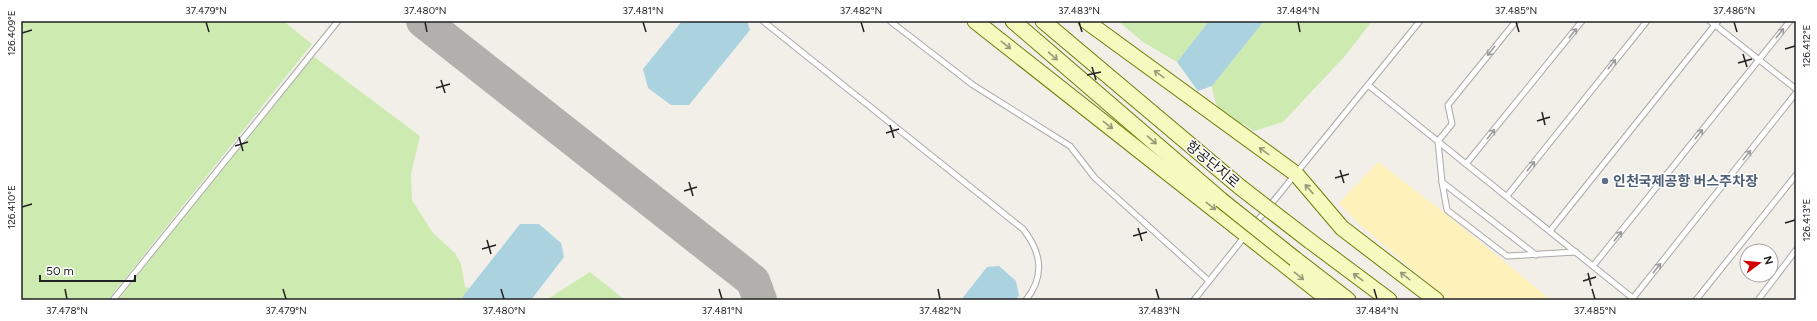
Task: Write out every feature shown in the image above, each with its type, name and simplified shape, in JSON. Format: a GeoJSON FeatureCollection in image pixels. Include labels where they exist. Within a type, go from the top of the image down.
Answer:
{"type":"FeatureCollection","features":[{"type":"Feature","properties":{"kind":"street"},"geometry":{"type":"LineString","coordinates":[[975,21],[1329,300]]}},
{"type":"Feature","properties":{"kind":"street","name":"항공단지로"},"geometry":{"type":"LineString","coordinates":[[1013,21],[1221,200],[1348,300]]}},
{"type":"Feature","properties":{"kind":"street","name":"항공단지로"},"geometry":{"type":"LineString","coordinates":[[1042,21],[1240,187],[1389,300]]}},
{"type":"Feature","properties":{"kind":"street"},"geometry":{"type":"LineString","coordinates":[[1086,21],[1296,174],[1342,228],[1436,300]]}},
{"type":"Feature","properties":{"kind":"lane"},"geometry":{"type":"LineString","coordinates":[[113,300],[338,21]]}},
{"type":"Feature","properties":{"kind":"lane"},"geometry":{"type":"LineString","coordinates":[[763,21],[1023,229],[1033,242],[1037,251],[1039,272],[1037,282],[1026,300]]}},
{"type":"Feature","properties":{"kind":"lane"},"geometry":{"type":"LineString","coordinates":[[890,21],[973,85],[1070,146],[1095,178],[1209,281]]}},
{"type":"Feature","properties":{"kind":"lane"},"geometry":{"type":"LineString","coordinates":[[1194,300],[1420,21]]}},
{"type":"Feature","properties":{"kind":"lane"},"geometry":{"type":"LineString","coordinates":[[1516,21],[1448,105],[1452,124],[1438,141],[1442,182],[1448,210],[1507,256],[1576,252]]}},
{"type":"Feature","properties":{"kind":"lane"},"geometry":{"type":"LineString","coordinates":[[1466,164],[1582,21]]}},
{"type":"Feature","properties":{"kind":"lane"},"geometry":{"type":"LineString","coordinates":[[1507,196],[1646,21]]}},
{"type":"Feature","properties":{"kind":"lane"},"geometry":{"type":"LineString","coordinates":[[1593,266],[1790,21]]}},
{"type":"Feature","properties":{"kind":"lane"},"geometry":{"type":"LineString","coordinates":[[1550,231],[1714,22],[1796,89]]}},
{"type":"Feature","properties":{"kind":"lane"},"geometry":{"type":"LineString","coordinates":[[1368,85],[1634,299],[1796,93]]}},
{"type":"Feature","properties":{"kind":"lane"},"geometry":{"type":"LineString","coordinates":[[1696,300],[1796,175]]}},
{"type":"Feature","properties":{"kind":"lane"},"geometry":{"type":"LineString","coordinates":[[1442,182],[1536,255]]}},
{"type":"Feature","properties":{"kind":"lane"},"geometry":{"type":"LineString","coordinates":[[1758,300],[1796,250]]}},
{"type":"Feature","properties":{"kind":"green space"},"geometry":{"type":"Polygon","coordinates":[[[21,21],[283,21],[312,44],[108,300],[21,300],[21,21]]]}},
{"type":"Feature","properties":{"kind":"green space"},"geometry":{"type":"Polygon","coordinates":[[[1118,21],[1209,21],[1177,62],[1143,42],[1118,21]]]}},
{"type":"Feature","properties":{"kind":"green space"},"geometry":{"type":"Polygon","coordinates":[[[1264,21],[1372,21],[1345,56],[1283,122],[1254,131],[1242,123],[1237,125],[1219,109],[1215,100],[1212,86],[1264,21]]]}},
{"type":"Feature","properties":{"kind":"green space"},"geometry":{"type":"Polygon","coordinates":[[[313,56],[420,136],[411,174],[412,200],[433,233],[455,253],[461,264],[465,287],[523,300],[118,300],[313,56]]]}},
{"type":"Feature","properties":{"kind":"green space"},"geometry":{"type":"Polygon","coordinates":[[[590,272],[625,300],[546,300],[590,272]]]}},
{"type":"Feature","properties":{"kind":"sand"},"geometry":{"type":"Polygon","coordinates":[[[1378,162],[1446,214],[1551,300],[1448,300],[1356,221],[1339,203],[1378,162]]]}},
{"type":"Feature","properties":{"kind":"water"},"geometry":{"type":"Polygon","coordinates":[[[682,21],[747,21],[750,30],[689,105],[671,105],[648,88],[643,69],[682,21]]]}},
{"type":"Feature","properties":{"kind":"water"},"geometry":{"type":"Polygon","coordinates":[[[1209,21],[1264,21],[1212,86],[1198,91],[1177,62],[1209,21]]]}},
{"type":"Feature","properties":{"kind":"water"},"geometry":{"type":"Polygon","coordinates":[[[520,224],[539,224],[561,243],[564,257],[531,300],[460,300],[520,224]]]}},
{"type":"Feature","properties":{"kind":"water"},"geometry":{"type":"Polygon","coordinates":[[[999,266],[1016,281],[1019,296],[1015,300],[961,300],[987,267],[999,266]]]}},
{"type":"Feature","properties":{"kind":"taxiway"},"geometry":{"type":"LineString","coordinates":[[423,21],[753,281],[760,300]]}},
{"type":"Feature","properties":{"kind":"place","name":"인천국제공항 버스주차장"},"geometry":{"type":"Point","coordinates":[1605,181]}}]}
